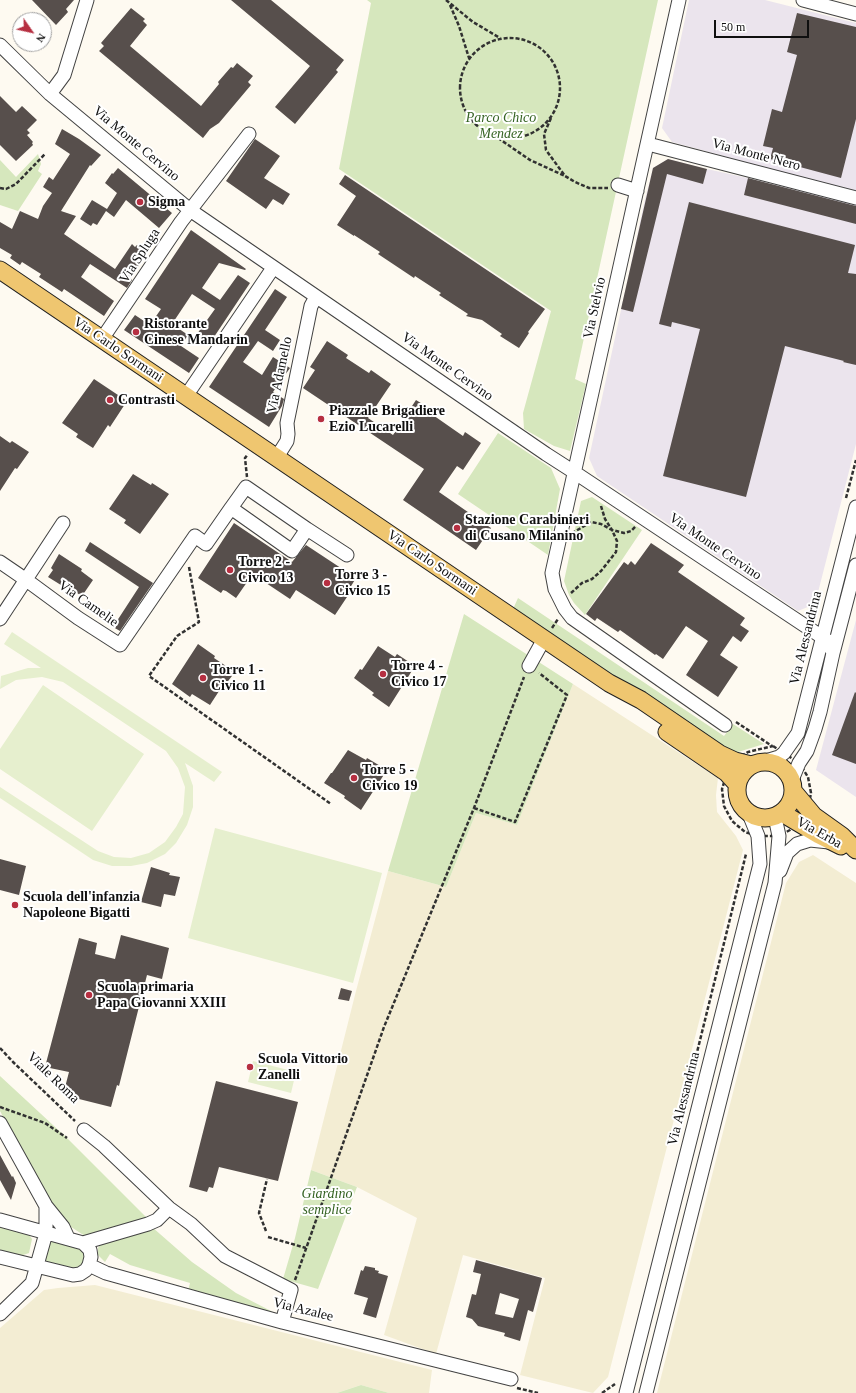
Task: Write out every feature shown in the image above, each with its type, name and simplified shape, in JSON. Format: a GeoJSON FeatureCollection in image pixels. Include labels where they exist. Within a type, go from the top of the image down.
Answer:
{"type":"FeatureCollection","features":[{"type":"Feature","properties":{"kind":"main road","name":"Via Carlo Sormani"},"geometry":{"type":"LineString","coordinates":[[0,270],[609,683],[661,728],[748,765]]}},
{"type":"Feature","properties":{"kind":"main road"},"geometry":{"type":"LineString","coordinates":[[773,762],[785,769],[793,786],[788,806],[778,815],[767,818],[749,814],[738,800],[736,791],[748,765],[773,762]]}},
{"type":"Feature","properties":{"kind":"main road","name":"Via Erba"},"geometry":{"type":"LineString","coordinates":[[793,786],[804,816],[819,835],[856,851]]}},
{"type":"Feature","properties":{"kind":"main road","name":"Via Erba"},"geometry":{"type":"LineString","coordinates":[[778,815],[814,816],[842,836],[856,851]]}},
{"type":"Feature","properties":{"kind":"street"},"geometry":{"type":"LineString","coordinates":[[50,94],[64,75],[87,0]]}},
{"type":"Feature","properties":{"kind":"street","name":"Via Stelvio"},"geometry":{"type":"LineString","coordinates":[[567,610],[555,589],[552,573],[562,534],[574,472],[580,453],[679,0]]}},
{"type":"Feature","properties":{"kind":"street"},"geometry":{"type":"LineString","coordinates":[[803,0],[856,14]]}},
{"type":"Feature","properties":{"kind":"street","name":"Via Monte Cervino"},"geometry":{"type":"LineString","coordinates":[[0,45],[50,94],[190,210],[546,454],[828,641],[833,653]]}},
{"type":"Feature","properties":{"kind":"street","name":"Via Spluga"},"geometry":{"type":"LineString","coordinates":[[102,339],[190,210],[249,134]]}},
{"type":"Feature","properties":{"kind":"street","name":"Via Monte Nero"},"geometry":{"type":"LineString","coordinates":[[648,144],[856,198]]}},
{"type":"Feature","properties":{"kind":"street"},"geometry":{"type":"LineString","coordinates":[[618,185],[637,191]]}},
{"type":"Feature","properties":{"kind":"street"},"geometry":{"type":"LineString","coordinates":[[186,396],[273,268]]}},
{"type":"Feature","properties":{"kind":"street","name":"Via Adamello"},"geometry":{"type":"LineString","coordinates":[[277,457],[287,441],[287,423],[311,306],[316,297]]}},
{"type":"Feature","properties":{"kind":"street"},"geometry":{"type":"LineString","coordinates":[[307,529],[292,551],[231,508],[246,487],[347,555]]}},
{"type":"Feature","properties":{"kind":"street","name":"Via Alessandrina"},"geometry":{"type":"LineString","coordinates":[[784,753],[798,733],[856,507]]}},
{"type":"Feature","properties":{"kind":"street","name":"Via Camelie"},"geometry":{"type":"LineString","coordinates":[[0,562],[78,618],[120,645],[195,536],[206,544],[231,508]]}},
{"type":"Feature","properties":{"kind":"street"},"geometry":{"type":"LineString","coordinates":[[0,619],[63,523]]}},
{"type":"Feature","properties":{"kind":"street"},"geometry":{"type":"LineString","coordinates":[[793,786],[799,763],[807,751],[820,712],[833,653],[856,565]]}},
{"type":"Feature","properties":{"kind":"street"},"geometry":{"type":"LineString","coordinates":[[567,610],[726,725]]}},
{"type":"Feature","properties":{"kind":"street"},"geometry":{"type":"LineString","coordinates":[[529,666],[544,639]]}},
{"type":"Feature","properties":{"kind":"street"},"geometry":{"type":"LineString","coordinates":[[748,765],[780,757],[784,753]]}},
{"type":"Feature","properties":{"kind":"street","name":"Via Alessandrina"},"geometry":{"type":"LineString","coordinates":[[626,1393],[760,864],[752,838],[749,814]]}},
{"type":"Feature","properties":{"kind":"street"},"geometry":{"type":"LineString","coordinates":[[775,883],[779,836],[778,815]]}},
{"type":"Feature","properties":{"kind":"street"},"geometry":{"type":"LineString","coordinates":[[646,1393],[775,883],[787,853],[797,844],[810,840],[836,843]]}},
{"type":"Feature","properties":{"kind":"street"},"geometry":{"type":"LineString","coordinates":[[0,1123],[46,1206],[63,1227],[68,1238]]}},
{"type":"Feature","properties":{"kind":"street"},"geometry":{"type":"LineString","coordinates":[[84,1130],[104,1146],[169,1208],[191,1224],[225,1256],[291,1290],[282,1322]]}},
{"type":"Feature","properties":{"kind":"street"},"geometry":{"type":"LineString","coordinates":[[0,1314],[32,1283],[46,1233],[46,1206]]}},
{"type":"Feature","properties":{"kind":"street"},"geometry":{"type":"LineString","coordinates":[[0,1220],[83,1242],[154,1222],[169,1208]]}},
{"type":"Feature","properties":{"kind":"street"},"geometry":{"type":"LineString","coordinates":[[0,1257],[73,1275],[80,1274],[86,1270],[91,1257],[90,1250],[83,1242]]}},
{"type":"Feature","properties":{"kind":"street","name":"Via Azalee"},"geometry":{"type":"LineString","coordinates":[[89,1265],[106,1273],[282,1322],[511,1379]]}},
{"type":"Feature","properties":{"kind":"path"},"geometry":{"type":"LineString","coordinates":[[446,0],[473,22],[500,38]]}},
{"type":"Feature","properties":{"kind":"path"},"geometry":{"type":"LineString","coordinates":[[450,4],[459,26],[469,59]]}},
{"type":"Feature","properties":{"kind":"path"},"geometry":{"type":"LineString","coordinates":[[565,176],[546,150],[544,134],[560,98],[560,82],[555,66],[549,57],[533,43],[517,38],[500,38],[477,49],[469,59],[461,74],[459,90],[462,106],[470,120],[482,131],[497,138],[530,160],[575,182],[589,188],[607,188],[618,185]]}},
{"type":"Feature","properties":{"kind":"path"},"geometry":{"type":"LineString","coordinates":[[497,138],[513,139],[529,135],[543,126],[554,114]]}},
{"type":"Feature","properties":{"kind":"path"},"geometry":{"type":"LineString","coordinates":[[0,188],[6,189],[16,184],[45,154]]}},
{"type":"Feature","properties":{"kind":"path"},"geometry":{"type":"LineString","coordinates":[[246,487],[246,458],[255,443]]}},
{"type":"Feature","properties":{"kind":"path"},"geometry":{"type":"LineString","coordinates":[[544,639],[567,610],[582,583],[592,579],[601,571],[610,562],[616,552],[617,541],[605,519],[600,501],[606,493]]}},
{"type":"Feature","properties":{"kind":"path"},"geometry":{"type":"LineString","coordinates":[[562,534],[574,532],[591,522],[601,524],[612,530],[624,533],[631,531],[642,518]]}},
{"type":"Feature","properties":{"kind":"path"},"geometry":{"type":"LineString","coordinates":[[186,549],[199,622],[177,636],[149,676],[331,804]]}},
{"type":"Feature","properties":{"kind":"path"},"geometry":{"type":"LineString","coordinates":[[291,1290],[384,1027],[474,808],[529,666],[567,695],[516,822],[474,808]]}},
{"type":"Feature","properties":{"kind":"path"},"geometry":{"type":"LineString","coordinates":[[726,725],[731,720],[738,723],[748,765]]}},
{"type":"Feature","properties":{"kind":"path"},"geometry":{"type":"LineString","coordinates":[[748,765],[748,752],[748,765]]}},
{"type":"Feature","properties":{"kind":"path"},"geometry":{"type":"LineString","coordinates":[[784,753],[799,763],[808,777],[811,793],[804,816],[790,830],[779,836],[752,838],[732,821],[724,806],[722,790],[748,765],[784,753]]}},
{"type":"Feature","properties":{"kind":"path"},"geometry":{"type":"LineString","coordinates":[[745,832],[752,838]]}},
{"type":"Feature","properties":{"kind":"path"},"geometry":{"type":"LineString","coordinates":[[683,1109],[746,854]]}},
{"type":"Feature","properties":{"kind":"path","name":"Viale Roma"},"geometry":{"type":"LineString","coordinates":[[0,1048],[84,1130]]}},
{"type":"Feature","properties":{"kind":"path"},"geometry":{"type":"LineString","coordinates":[[0,1107],[45,1123],[67,1138]]}},
{"type":"Feature","properties":{"kind":"path"},"geometry":{"type":"LineString","coordinates":[[266,1231],[259,1214],[267,1179]]}},
{"type":"Feature","properties":{"kind":"path"},"geometry":{"type":"LineString","coordinates":[[268,1237],[306,1248]]}},
{"type":"Feature","properties":{"kind":"path"},"geometry":{"type":"LineString","coordinates":[[602,1393],[612,1386],[617,1380]]}},
{"type":"Feature","properties":{"kind":"shaded area"},"geometry":{"type":"Polygon","coordinates":[[[689,0],[765,0],[856,23],[856,192],[672,142],[662,128],[689,0]]]}},
{"type":"Feature","properties":{"kind":"shaded area"},"geometry":{"type":"Polygon","coordinates":[[[668,159],[856,205],[856,444],[815,604],[798,611],[597,476],[589,458],[653,168],[668,159]]]}},
{"type":"Feature","properties":{"kind":"shaded area"},"geometry":{"type":"Polygon","coordinates":[[[856,620],[856,797],[816,770],[856,620]]]}},
{"type":"Feature","properties":{"kind":"shaded area"},"geometry":{"type":"Polygon","coordinates":[[[573,684],[718,778],[716,795],[717,812],[736,836],[743,850],[608,1377],[593,1393],[520,1375],[545,1278],[463,1255],[436,1354],[384,1335],[417,1218],[357,1187],[311,1170],[388,871],[446,887],[476,813],[517,825],[573,684]]]}},
{"type":"Feature","properties":{"kind":"shaded area"},"geometry":{"type":"Polygon","coordinates":[[[813,855],[856,883],[856,1393],[657,1393],[786,883],[799,862],[813,855]]]}},
{"type":"Feature","properties":{"kind":"shaded area"},"geometry":{"type":"Polygon","coordinates":[[[95,1285],[432,1370],[429,1393],[389,1393],[361,1385],[337,1393],[0,1393],[0,1328],[44,1290],[95,1285]]]}},
{"type":"Feature","properties":{"kind":"green space","name":"Parco Chico Mendez"},"geometry":{"type":"Polygon","coordinates":[[[367,0],[658,0],[575,379],[586,384],[570,451],[554,446],[524,429],[523,413],[551,311],[339,169],[371,3],[367,0]]]}},
{"type":"Feature","properties":{"kind":"green space"},"geometry":{"type":"Polygon","coordinates":[[[38,154],[41,164],[38,171],[42,174],[18,211],[0,205],[0,160],[16,177],[38,154]]]}},
{"type":"Feature","properties":{"kind":"green space"},"geometry":{"type":"Polygon","coordinates":[[[498,433],[551,468],[560,489],[548,555],[458,494],[498,433]]]}},
{"type":"Feature","properties":{"kind":"green space"},"geometry":{"type":"Polygon","coordinates":[[[592,497],[642,530],[585,615],[569,595],[564,581],[581,501],[592,497]]]}},
{"type":"Feature","properties":{"kind":"green space"},"geometry":{"type":"Polygon","coordinates":[[[518,598],[724,736],[733,724],[764,744],[738,752],[721,751],[513,609],[518,598]]]}},
{"type":"Feature","properties":{"kind":"green space"},"geometry":{"type":"Polygon","coordinates":[[[464,614],[573,684],[517,825],[476,813],[446,887],[388,871],[464,614]]]}},
{"type":"Feature","properties":{"kind":"green space"},"geometry":{"type":"Polygon","coordinates":[[[12,632],[222,772],[214,782],[185,763],[193,786],[193,807],[187,825],[176,843],[165,854],[147,863],[131,866],[112,866],[93,860],[0,798],[0,787],[98,851],[114,857],[131,858],[149,853],[165,842],[183,814],[185,787],[178,768],[166,751],[63,682],[42,677],[16,680],[0,689],[1,676],[28,668],[41,668],[4,644],[12,632]]]}},
{"type":"Feature","properties":{"kind":"green space"},"geometry":{"type":"Polygon","coordinates":[[[43,685],[144,754],[92,831],[0,769],[0,749],[43,685]]]}},
{"type":"Feature","properties":{"kind":"green space"},"geometry":{"type":"Polygon","coordinates":[[[215,828],[382,873],[353,983],[188,938],[215,828]]]}},
{"type":"Feature","properties":{"kind":"green space"},"geometry":{"type":"Polygon","coordinates":[[[253,1061],[296,1072],[291,1093],[248,1082],[253,1061]]]}},
{"type":"Feature","properties":{"kind":"green space"},"geometry":{"type":"Polygon","coordinates":[[[0,1076],[67,1138],[147,1218],[85,1236],[65,1223],[53,1209],[0,1111],[0,1076]]]}},
{"type":"Feature","properties":{"kind":"green space","name":"Giardino semplice"},"geometry":{"type":"Polygon","coordinates":[[[311,1170],[357,1187],[318,1289],[283,1279],[295,1238],[311,1170]]]}},
{"type":"Feature","properties":{"kind":"green space"},"geometry":{"type":"Polygon","coordinates":[[[0,1225],[27,1232],[32,1239],[29,1253],[20,1256],[0,1250],[0,1225]]]}},
{"type":"Feature","properties":{"kind":"green space"},"geometry":{"type":"Polygon","coordinates":[[[152,1227],[192,1262],[236,1293],[273,1312],[272,1316],[188,1291],[190,1283],[130,1265],[110,1254],[105,1262],[98,1255],[98,1248],[102,1242],[152,1227]]]}},
{"type":"Feature","properties":{"kind":"green space"},"geometry":{"type":"Polygon","coordinates":[[[53,1239],[82,1250],[84,1260],[81,1266],[77,1269],[49,1265],[45,1260],[49,1241],[53,1239]]]}},
{"type":"Feature","properties":{"kind":"green space"},"geometry":{"type":"Polygon","coordinates":[[[361,1385],[389,1393],[337,1393],[361,1385]]]}},
{"type":"Feature","properties":{"kind":"building"},"geometry":{"type":"Polygon","coordinates":[[[32,0],[74,0],[66,9],[68,12],[56,25],[52,21],[52,12],[44,12],[32,0]]]}},
{"type":"Feature","properties":{"kind":"building"},"geometry":{"type":"Polygon","coordinates":[[[231,0],[271,0],[344,60],[336,70],[338,72],[295,124],[275,107],[310,66],[231,0]]]}},
{"type":"Feature","properties":{"kind":"building"},"geometry":{"type":"Polygon","coordinates":[[[131,8],[145,19],[143,21],[147,25],[130,46],[201,106],[219,84],[218,82],[231,67],[233,68],[237,63],[253,76],[248,82],[251,85],[219,123],[210,129],[203,138],[99,51],[104,46],[101,43],[131,8]]]}},
{"type":"Feature","properties":{"kind":"building"},"geometry":{"type":"Polygon","coordinates":[[[797,13],[856,27],[856,119],[841,178],[770,159],[773,148],[763,146],[772,109],[782,112],[797,55],[787,52],[797,13]]]}},
{"type":"Feature","properties":{"kind":"building"},"geometry":{"type":"Polygon","coordinates":[[[0,96],[16,112],[22,106],[37,120],[27,130],[30,133],[27,135],[33,142],[33,145],[16,161],[0,145],[0,96]]]}},
{"type":"Feature","properties":{"kind":"building"},"geometry":{"type":"Polygon","coordinates":[[[62,129],[101,155],[91,166],[90,165],[61,211],[76,216],[64,234],[115,269],[132,244],[135,247],[137,245],[148,252],[130,278],[132,280],[127,288],[90,264],[81,277],[114,301],[104,316],[64,289],[62,292],[39,277],[41,274],[22,262],[20,265],[10,258],[12,255],[0,248],[0,222],[12,229],[20,211],[38,219],[43,206],[52,193],[43,187],[49,177],[53,180],[70,154],[55,144],[62,129]]]}},
{"type":"Feature","properties":{"kind":"building"},"geometry":{"type":"Polygon","coordinates":[[[255,139],[280,156],[264,178],[290,194],[283,205],[273,199],[266,209],[226,181],[255,139]]]}},
{"type":"Feature","properties":{"kind":"building"},"geometry":{"type":"Polygon","coordinates":[[[668,159],[707,169],[703,184],[667,174],[633,312],[621,309],[653,168],[668,159]]]}},
{"type":"Feature","properties":{"kind":"building"},"geometry":{"type":"Polygon","coordinates":[[[118,168],[172,213],[159,228],[126,200],[114,217],[106,211],[97,225],[93,223],[91,226],[80,219],[92,200],[107,209],[117,193],[105,183],[112,173],[113,174],[118,168]]]}},
{"type":"Feature","properties":{"kind":"building"},"geometry":{"type":"Polygon","coordinates":[[[345,175],[545,309],[528,332],[529,333],[519,348],[500,336],[502,334],[482,320],[466,316],[468,314],[439,295],[441,293],[415,276],[414,278],[378,254],[380,252],[337,225],[356,196],[339,184],[345,175]]]}},
{"type":"Feature","properties":{"kind":"building"},"geometry":{"type":"Polygon","coordinates":[[[748,178],[856,206],[856,224],[744,195],[748,178]]]}},
{"type":"Feature","properties":{"kind":"building"},"geometry":{"type":"Polygon","coordinates":[[[689,202],[855,245],[848,273],[856,274],[856,365],[785,346],[746,497],[663,476],[700,329],[672,322],[671,327],[659,324],[689,202]]]}},
{"type":"Feature","properties":{"kind":"building"},"geometry":{"type":"Polygon","coordinates":[[[191,230],[246,269],[219,263],[202,288],[220,300],[238,275],[250,283],[210,343],[197,334],[215,309],[192,294],[172,324],[188,335],[181,346],[199,358],[189,373],[124,330],[135,315],[150,325],[161,309],[145,299],[191,230]]]}},
{"type":"Feature","properties":{"kind":"building"},"geometry":{"type":"Polygon","coordinates":[[[275,289],[287,297],[265,330],[280,340],[273,351],[258,341],[243,362],[262,375],[273,357],[290,368],[273,392],[284,399],[282,406],[269,427],[209,387],[275,289]]]}},
{"type":"Feature","properties":{"kind":"building"},"geometry":{"type":"Polygon","coordinates":[[[327,341],[348,355],[346,358],[369,373],[371,370],[391,384],[368,418],[393,435],[416,400],[432,410],[430,413],[463,436],[465,432],[481,443],[463,470],[457,466],[439,492],[491,528],[476,550],[403,500],[424,469],[303,388],[315,370],[310,367],[327,341]]]}},
{"type":"Feature","properties":{"kind":"building"},"geometry":{"type":"Polygon","coordinates":[[[94,379],[127,401],[110,427],[108,425],[93,448],[76,437],[78,434],[62,423],[94,379]]]}},
{"type":"Feature","properties":{"kind":"building"},"geometry":{"type":"Polygon","coordinates":[[[0,436],[10,443],[12,441],[29,452],[17,469],[15,468],[0,491],[0,436]]]}},
{"type":"Feature","properties":{"kind":"building"},"geometry":{"type":"Polygon","coordinates":[[[133,474],[151,485],[152,483],[169,494],[140,534],[124,523],[126,520],[109,509],[133,474]]]}},
{"type":"Feature","properties":{"kind":"building"},"geometry":{"type":"Polygon","coordinates":[[[234,523],[292,562],[306,545],[356,578],[345,596],[347,597],[335,615],[296,590],[290,599],[254,575],[252,575],[236,598],[223,590],[221,593],[198,578],[234,523]]]}},
{"type":"Feature","properties":{"kind":"building"},"geometry":{"type":"Polygon","coordinates":[[[90,542],[153,583],[120,631],[113,627],[139,587],[85,551],[90,542]]]}},
{"type":"Feature","properties":{"kind":"building"},"geometry":{"type":"Polygon","coordinates":[[[651,543],[684,565],[678,572],[745,618],[740,625],[749,631],[741,642],[733,636],[720,655],[738,667],[718,697],[686,675],[708,641],[686,626],[663,659],[620,630],[618,632],[597,618],[595,621],[586,614],[624,562],[628,565],[631,561],[635,565],[651,543]]]}},
{"type":"Feature","properties":{"kind":"building"},"geometry":{"type":"Polygon","coordinates":[[[59,554],[82,569],[81,571],[93,580],[82,596],[48,577],[53,570],[51,568],[59,554]]]}},
{"type":"Feature","properties":{"kind":"building","name":"Torre 1 - Civico 11"},"geometry":{"type":"Polygon","coordinates":[[[198,644],[215,656],[214,658],[235,672],[222,689],[221,688],[210,705],[192,694],[190,697],[172,684],[198,644]]]}},
{"type":"Feature","properties":{"kind":"building","name":"Torre 4 - Civico 17"},"geometry":{"type":"Polygon","coordinates":[[[378,646],[395,657],[397,654],[415,666],[389,707],[372,695],[374,693],[354,678],[360,669],[362,670],[378,646]]]}},
{"type":"Feature","properties":{"kind":"building"},"geometry":{"type":"Polygon","coordinates":[[[855,692],[856,693],[856,764],[832,755],[855,692]]]}},
{"type":"Feature","properties":{"kind":"building","name":"Torre 5 - Civico 19"},"geometry":{"type":"Polygon","coordinates":[[[348,750],[366,760],[367,758],[387,770],[361,810],[344,798],[345,796],[324,783],[348,750]]]}},
{"type":"Feature","properties":{"kind":"building"},"geometry":{"type":"Polygon","coordinates":[[[0,859],[26,866],[19,895],[0,890],[0,859]]]}},
{"type":"Feature","properties":{"kind":"building"},"geometry":{"type":"Polygon","coordinates":[[[151,867],[170,873],[169,875],[180,877],[175,896],[164,894],[161,907],[141,902],[151,867]]]}},
{"type":"Feature","properties":{"kind":"building"},"geometry":{"type":"Polygon","coordinates":[[[121,935],[169,948],[162,979],[147,975],[119,1086],[117,1085],[111,1107],[63,1095],[69,1072],[45,1067],[79,938],[97,943],[95,954],[115,959],[121,935]]]}},
{"type":"Feature","properties":{"kind":"building"},"geometry":{"type":"Polygon","coordinates":[[[341,988],[352,991],[349,1001],[338,999],[341,988]]]}},
{"type":"Feature","properties":{"kind":"building"},"geometry":{"type":"Polygon","coordinates":[[[216,1081],[298,1102],[278,1181],[219,1167],[213,1188],[209,1187],[207,1192],[189,1187],[216,1081]]]}},
{"type":"Feature","properties":{"kind":"building"},"geometry":{"type":"Polygon","coordinates":[[[0,1155],[16,1183],[11,1200],[0,1180],[0,1155]]]}},
{"type":"Feature","properties":{"kind":"building"},"geometry":{"type":"Polygon","coordinates":[[[476,1260],[542,1278],[533,1312],[528,1310],[520,1341],[504,1336],[505,1333],[478,1326],[472,1319],[466,1317],[472,1294],[476,1295],[481,1274],[473,1272],[476,1260]],[[500,1293],[495,1314],[513,1318],[519,1299],[500,1293]]]}},
{"type":"Feature","properties":{"kind":"building"},"geometry":{"type":"Polygon","coordinates":[[[365,1266],[375,1268],[375,1270],[379,1271],[378,1273],[388,1276],[376,1318],[363,1314],[368,1298],[354,1294],[361,1270],[363,1271],[365,1266]]]}},
{"type":"Feature","properties":{"kind":"place","name":"Sigma"},"geometry":{"type":"Point","coordinates":[140,202]}},
{"type":"Feature","properties":{"kind":"place","name":"Ristorante Cinese Mandarin"},"geometry":{"type":"Point","coordinates":[136,332]}},
{"type":"Feature","properties":{"kind":"place","name":"Contrasti"},"geometry":{"type":"Point","coordinates":[110,400]}},
{"type":"Feature","properties":{"kind":"place","name":"Piazzale Brigadiere Ezio Lucarelli"},"geometry":{"type":"Point","coordinates":[321,419]}},
{"type":"Feature","properties":{"kind":"place","name":"Stazione Carabinieri di Cusano Milanino"},"geometry":{"type":"Point","coordinates":[457,528]}},
{"type":"Feature","properties":{"kind":"place","name":"Torre 2 - Civico 13"},"geometry":{"type":"Point","coordinates":[230,570]}},
{"type":"Feature","properties":{"kind":"place","name":"Torre 3 - Civico 15"},"geometry":{"type":"Point","coordinates":[327,583]}},
{"type":"Feature","properties":{"kind":"place","name":"Torre 4 - Civico 17"},"geometry":{"type":"Point","coordinates":[383,674]}},
{"type":"Feature","properties":{"kind":"place","name":"Torre 1 - Civico 11"},"geometry":{"type":"Point","coordinates":[203,678]}},
{"type":"Feature","properties":{"kind":"place","name":"Torre 5 - Civico 19"},"geometry":{"type":"Point","coordinates":[354,778]}},
{"type":"Feature","properties":{"kind":"place","name":"Scuola dell'infanzia Napoleone Bigatti"},"geometry":{"type":"Point","coordinates":[15,905]}},
{"type":"Feature","properties":{"kind":"place","name":"Scuola primaria Papa Giovanni XXIII"},"geometry":{"type":"Point","coordinates":[89,995]}},
{"type":"Feature","properties":{"kind":"place","name":"Scuola Vittorio Zanelli"},"geometry":{"type":"Point","coordinates":[250,1067]}}]}
